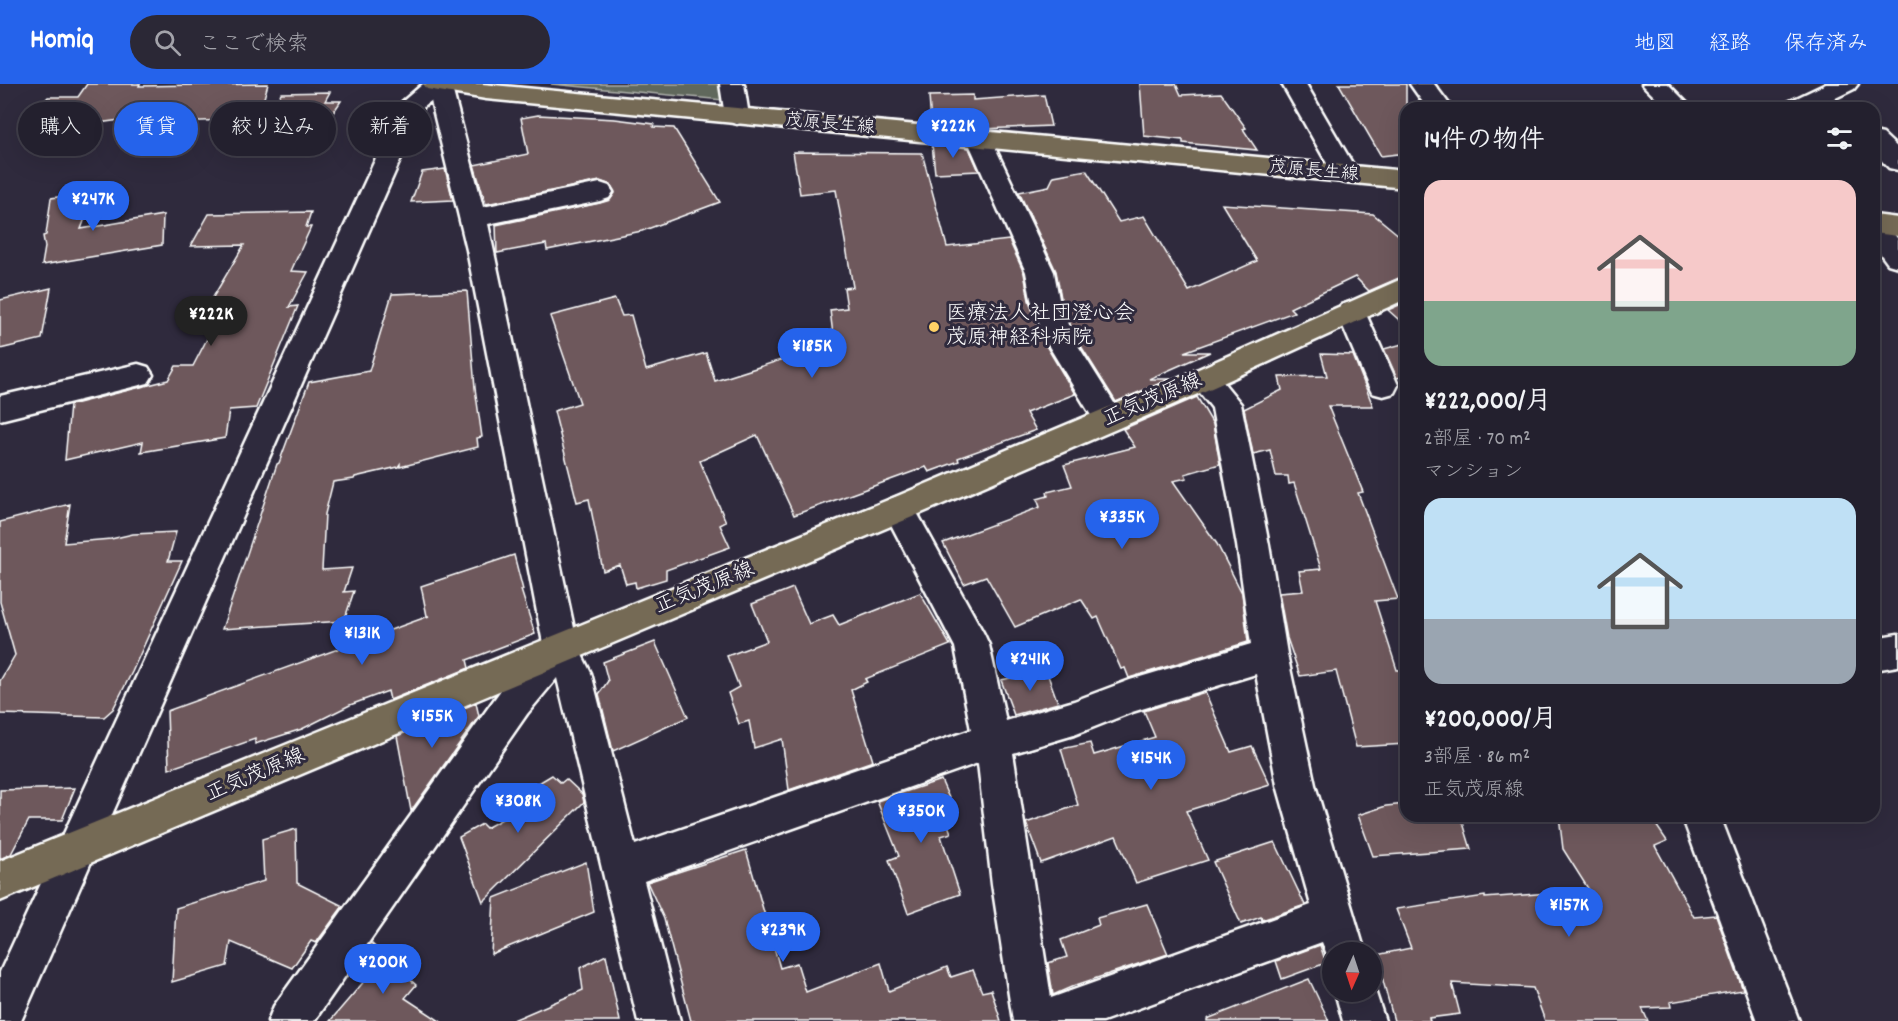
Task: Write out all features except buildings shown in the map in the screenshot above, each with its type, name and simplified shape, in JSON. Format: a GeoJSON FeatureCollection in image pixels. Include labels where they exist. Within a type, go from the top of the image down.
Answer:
{"type":"FeatureCollection","features":[{"type":"Feature","properties":{"kind":"main road","name":"茂原長生線"},"geometry":{"type":"LineString","coordinates":[[438,84],[486,92],[1400,180]]}},
{"type":"Feature","properties":{"kind":"main road"},"geometry":{"type":"LineString","coordinates":[[1880,226],[1898,227]]}},
{"type":"Feature","properties":{"kind":"main road","name":"正気茂原線"},"geometry":{"type":"LineString","coordinates":[[0,881],[899,509],[1204,379],[1400,290]]}},
{"type":"Feature","properties":{"kind":"street"},"geometry":{"type":"LineString","coordinates":[[0,1019],[414,102],[438,84],[473,218],[561,647],[573,673],[659,1021]]}},
{"type":"Feature","properties":{"kind":"street"},"geometry":{"type":"LineString","coordinates":[[732,84],[737,116]]}},
{"type":"Feature","properties":{"kind":"street"},"geometry":{"type":"LineString","coordinates":[[1294,84],[1346,175]]}},
{"type":"Feature","properties":{"kind":"street"},"geometry":{"type":"LineString","coordinates":[[1422,84],[1436,102]]}},
{"type":"Feature","properties":{"kind":"street"},"geometry":{"type":"LineString","coordinates":[[1654,84],[1674,102]]}},
{"type":"Feature","properties":{"kind":"street"},"geometry":{"type":"LineString","coordinates":[[1808,102],[1831,92]]}},
{"type":"Feature","properties":{"kind":"street"},"geometry":{"type":"LineString","coordinates":[[979,139],[1040,272],[1045,299],[1058,338],[1109,419]]}},
{"type":"Feature","properties":{"kind":"street"},"geometry":{"type":"LineString","coordinates":[[1880,146],[1898,162]]}},
{"type":"Feature","properties":{"kind":"street"},"geometry":{"type":"LineString","coordinates":[[473,218],[600,192]]}},
{"type":"Feature","properties":{"kind":"street"},"geometry":{"type":"LineString","coordinates":[[1880,234],[1898,257]]}},
{"type":"Feature","properties":{"kind":"street"},"geometry":{"type":"LineString","coordinates":[[1351,312],[1383,385]]}},
{"type":"Feature","properties":{"kind":"street"},"geometry":{"type":"LineString","coordinates":[[0,408],[138,375]]}},
{"type":"Feature","properties":{"kind":"street"},"geometry":{"type":"LineString","coordinates":[[1045,1021],[1340,935],[1296,785],[1270,654],[1226,404],[1204,379]]}},
{"type":"Feature","properties":{"kind":"street"},"geometry":{"type":"LineString","coordinates":[[899,509],[972,645],[992,742],[1034,1021]]}},
{"type":"Feature","properties":{"kind":"street"},"geometry":{"type":"LineString","coordinates":[[289,1021],[514,702],[561,647]]}},
{"type":"Feature","properties":{"kind":"street"},"geometry":{"type":"LineString","coordinates":[[1880,653],[1898,650]]}},
{"type":"Feature","properties":{"kind":"street"},"geometry":{"type":"LineString","coordinates":[[623,869],[992,742],[1074,718],[1130,696],[1270,654]]}},
{"type":"Feature","properties":{"kind":"street"},"geometry":{"type":"LineString","coordinates":[[1703,822],[1778,1021]]}},
{"type":"Feature","properties":{"kind":"street"},"geometry":{"type":"LineString","coordinates":[[1359,1002],[1364,1021]]}},
{"type":"Feature","properties":{"kind":"shaded area"},"geometry":{"type":"Polygon","coordinates":[[[551,84],[721,84],[723,100],[551,84]]]}},
{"type":"Feature","properties":{"kind":"place","name":"医療法人社団澄心会 茂原神経科病院"},"geometry":{"type":"Point","coordinates":[934,327]}}]}
